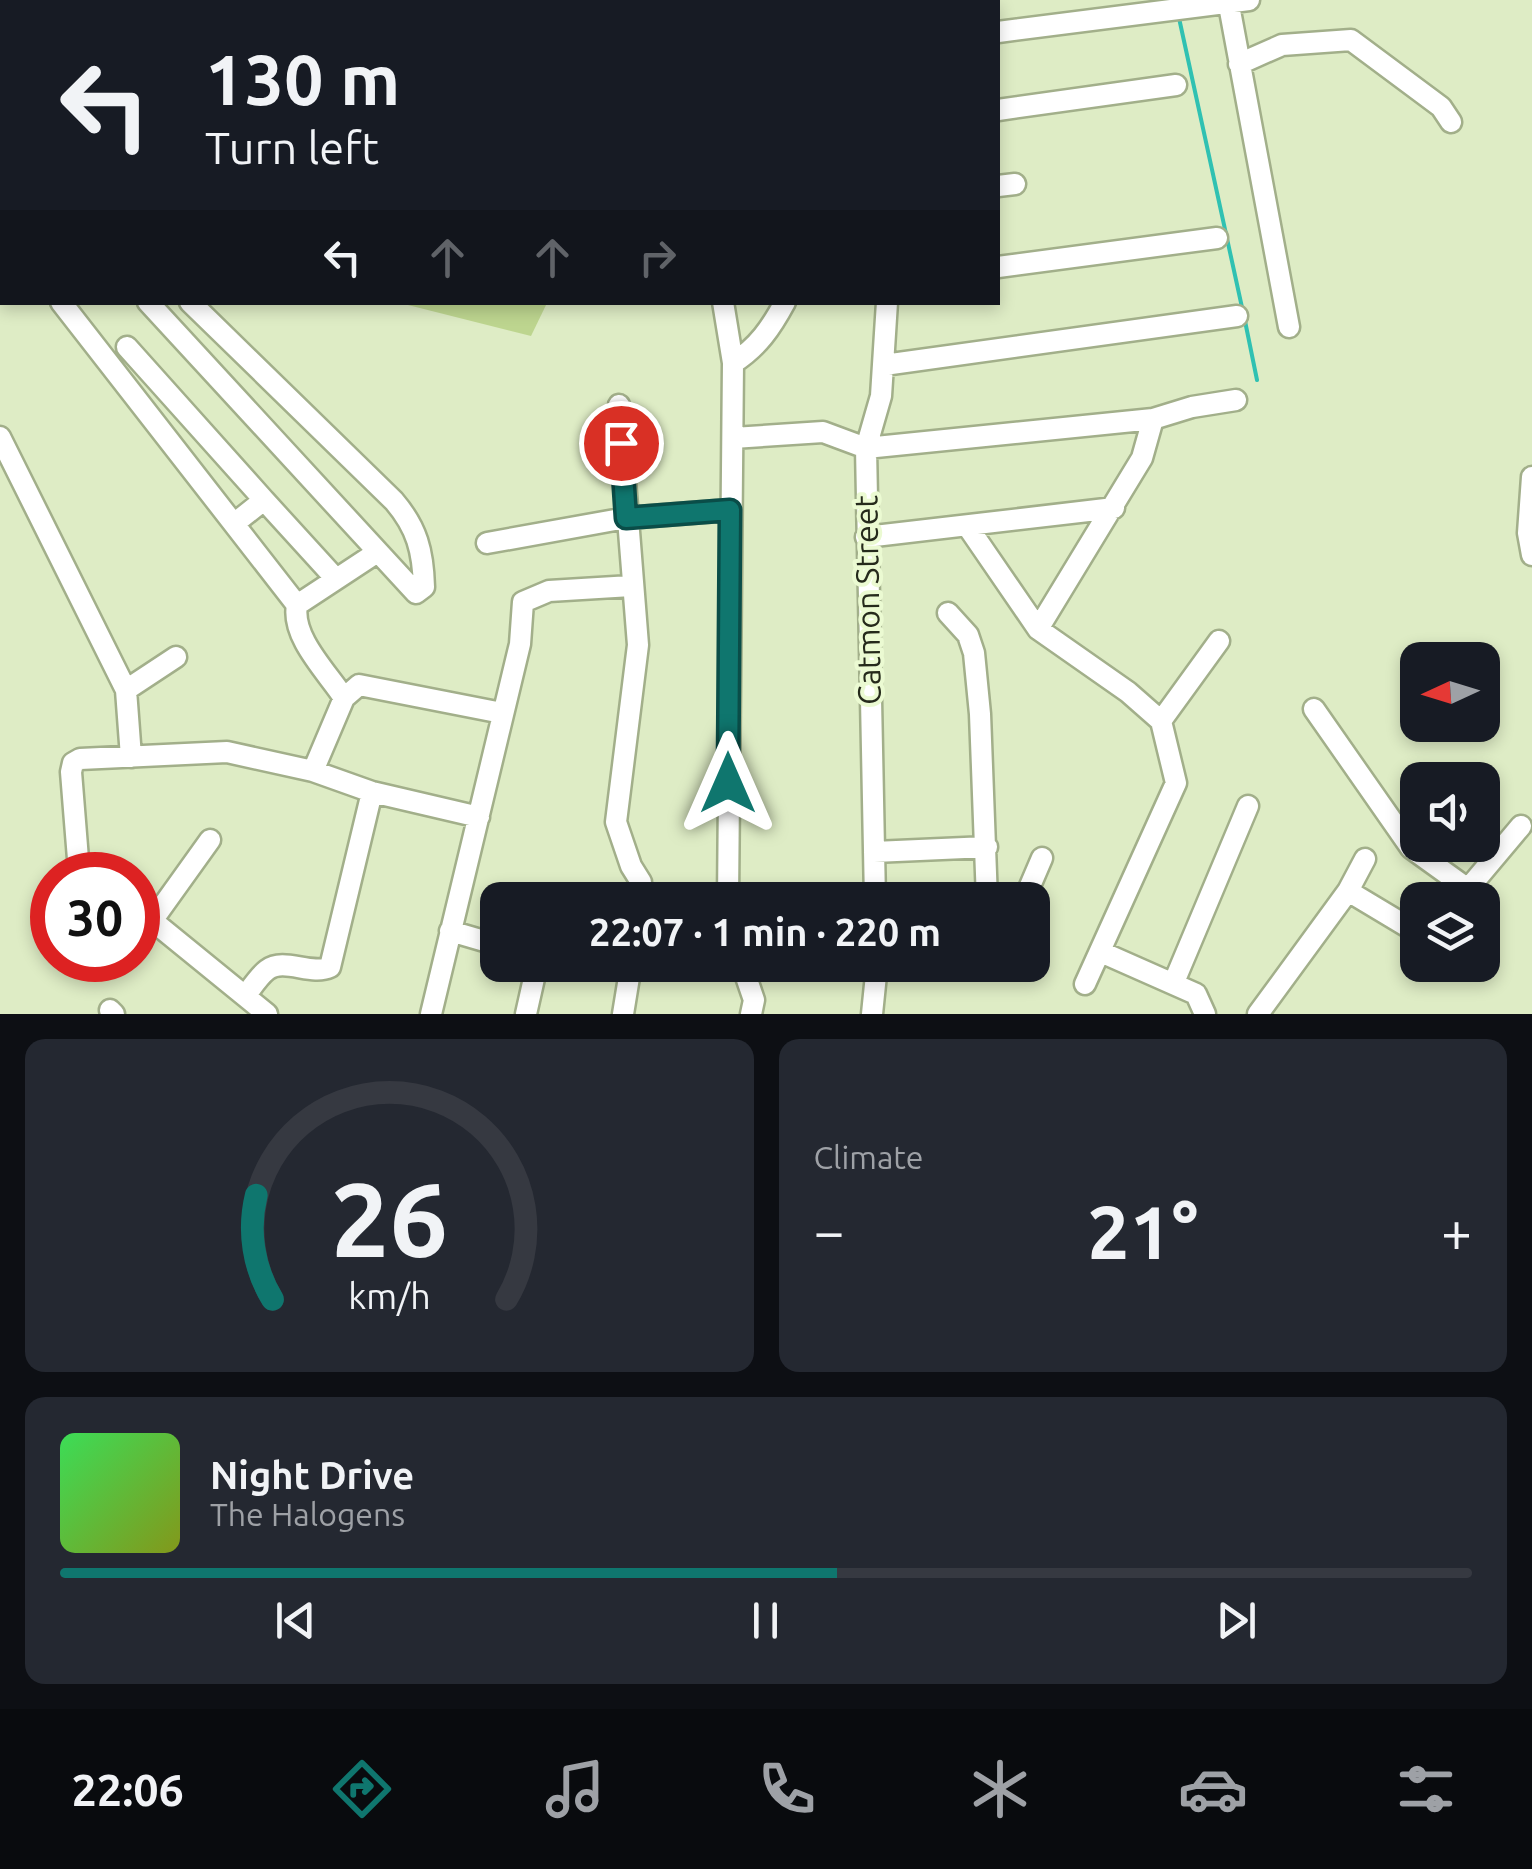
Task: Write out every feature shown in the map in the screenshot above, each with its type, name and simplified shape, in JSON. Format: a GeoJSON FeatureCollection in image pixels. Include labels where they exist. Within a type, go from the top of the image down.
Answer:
{"type":"FeatureCollection","features":[{"type":"Feature","properties":{"kind":"street"},"geometry":{"type":"LineString","coordinates":[[1000,32],[1235,1],[1238,64],[1288,327]]}},
{"type":"Feature","properties":{"kind":"street"},"geometry":{"type":"LineString","coordinates":[[1238,64],[1282,45],[1352,40],[1441,106],[1451,122]]}},
{"type":"Feature","properties":{"kind":"street"},"geometry":{"type":"LineString","coordinates":[[1000,110],[1176,85]]}},
{"type":"Feature","properties":{"kind":"street"},"geometry":{"type":"LineString","coordinates":[[1000,267],[1217,238]]}},
{"type":"Feature","properties":{"kind":"street"},"geometry":{"type":"LineString","coordinates":[[63,305],[297,605],[295,617],[300,634],[344,698]]}},
{"type":"Feature","properties":{"kind":"street"},"geometry":{"type":"LineString","coordinates":[[151,305],[376,553],[416,593],[424,587],[420,540],[413,523],[193,305]]}},
{"type":"Feature","properties":{"kind":"street"},"geometry":{"type":"LineString","coordinates":[[723,305],[733,363],[728,882]]}},
{"type":"Feature","properties":{"kind":"street"},"geometry":{"type":"LineString","coordinates":[[733,363],[751,352],[771,329],[783,305]]}},
{"type":"Feature","properties":{"kind":"street","name":"Catmon Street"},"geometry":{"type":"LineString","coordinates":[[875,882],[866,448],[880,396],[887,305]]}},
{"type":"Feature","properties":{"kind":"street"},"geometry":{"type":"LineString","coordinates":[[884,365],[1237,316]]}},
{"type":"Feature","properties":{"kind":"street"},"geometry":{"type":"LineString","coordinates":[[126,347],[336,579]]}},
{"type":"Feature","properties":{"kind":"street"},"geometry":{"type":"LineString","coordinates":[[150,413],[170,396]]}},
{"type":"Feature","properties":{"kind":"street"},"geometry":{"type":"LineString","coordinates":[[733,438],[823,432],[866,448],[1153,419],[1236,400]]}},
{"type":"Feature","properties":{"kind":"street"},"geometry":{"type":"LineString","coordinates":[[619,405],[638,645],[616,822],[625,852],[641,882]]}},
{"type":"Feature","properties":{"kind":"street"},"geometry":{"type":"LineString","coordinates":[[1038,629],[1142,458],[1153,419]]}},
{"type":"Feature","properties":{"kind":"street"},"geometry":{"type":"LineString","coordinates":[[0,438],[126,690],[132,757]]}},
{"type":"Feature","properties":{"kind":"street"},"geometry":{"type":"LineString","coordinates":[[1532,477],[1528,533],[1532,555]]}},
{"type":"Feature","properties":{"kind":"street"},"geometry":{"type":"LineString","coordinates":[[236,523],[264,500]]}},
{"type":"Feature","properties":{"kind":"street"},"geometry":{"type":"LineString","coordinates":[[866,538],[1114,508]]}},
{"type":"Feature","properties":{"kind":"street"},"geometry":{"type":"LineString","coordinates":[[487,543],[626,518],[730,510]]}},
{"type":"Feature","properties":{"kind":"street"},"geometry":{"type":"LineString","coordinates":[[968,527],[1038,629],[1128,692],[1160,722],[1176,784],[1086,984]]}},
{"type":"Feature","properties":{"kind":"street"},"geometry":{"type":"LineString","coordinates":[[297,605],[376,553]]}},
{"type":"Feature","properties":{"kind":"street"},"geometry":{"type":"LineString","coordinates":[[431,1014],[520,644],[523,602],[548,590],[631,586]]}},
{"type":"Feature","properties":{"kind":"street"},"geometry":{"type":"LineString","coordinates":[[948,613],[968,636],[974,653],[987,882]]}},
{"type":"Feature","properties":{"kind":"street"},"geometry":{"type":"LineString","coordinates":[[1160,722],[1219,641]]}},
{"type":"Feature","properties":{"kind":"street"},"geometry":{"type":"LineString","coordinates":[[126,690],[176,657]]}},
{"type":"Feature","properties":{"kind":"street"},"geometry":{"type":"LineString","coordinates":[[313,771],[344,698],[359,685],[502,713]]}},
{"type":"Feature","properties":{"kind":"street"},"geometry":{"type":"LineString","coordinates":[[1314,709],[1411,848],[1449,882]]}},
{"type":"Feature","properties":{"kind":"street"},"geometry":{"type":"LineString","coordinates":[[77,852],[71,772],[80,759],[227,752],[313,771],[372,792],[478,818]]}},
{"type":"Feature","properties":{"kind":"street"},"geometry":{"type":"LineString","coordinates":[[246,995],[274,966],[320,971],[330,967],[372,792]]}},
{"type":"Feature","properties":{"kind":"street"},"geometry":{"type":"LineString","coordinates":[[1174,982],[1248,806]]}},
{"type":"Feature","properties":{"kind":"street"},"geometry":{"type":"LineString","coordinates":[[1475,882],[1521,826]]}},
{"type":"Feature","properties":{"kind":"street"},"geometry":{"type":"LineString","coordinates":[[160,898],[210,840]]}},
{"type":"Feature","properties":{"kind":"street"},"geometry":{"type":"LineString","coordinates":[[874,852],[987,847]]}},
{"type":"Feature","properties":{"kind":"street"},"geometry":{"type":"LineString","coordinates":[[1032,882],[1042,858]]}},
{"type":"Feature","properties":{"kind":"street"},"geometry":{"type":"LineString","coordinates":[[1258,1014],[1348,891],[1365,859]]}},
{"type":"Feature","properties":{"kind":"street"},"geometry":{"type":"LineString","coordinates":[[1348,891],[1400,922]]}},
{"type":"Feature","properties":{"kind":"street"},"geometry":{"type":"LineString","coordinates":[[160,927],[267,1014]]}},
{"type":"Feature","properties":{"kind":"street"},"geometry":{"type":"LineString","coordinates":[[450,931],[480,940]]}},
{"type":"Feature","properties":{"kind":"street"},"geometry":{"type":"LineString","coordinates":[[1101,952],[1196,994],[1205,1014]]}},
{"type":"Feature","properties":{"kind":"street"},"geometry":{"type":"LineString","coordinates":[[526,1014],[534,982]]}},
{"type":"Feature","properties":{"kind":"street"},"geometry":{"type":"LineString","coordinates":[[624,1014],[629,982]]}},
{"type":"Feature","properties":{"kind":"street"},"geometry":{"type":"LineString","coordinates":[[748,982],[754,1000],[751,1014]]}},
{"type":"Feature","properties":{"kind":"street"},"geometry":{"type":"LineString","coordinates":[[872,1014],[875,982]]}},
{"type":"Feature","properties":{"kind":"green space"},"geometry":{"type":"Polygon","coordinates":[[[408,305],[546,305],[531,336],[408,305]]]}},
{"type":"Feature","properties":{"kind":"waterway"},"geometry":{"type":"LineString","coordinates":[[1179,18],[1243,312]]}},
{"type":"Feature","properties":{"kind":"waterway"},"geometry":{"type":"LineString","coordinates":[[1245,321],[1257,380]]}},
{"type":"Feature","properties":{"kind":"route"},"geometry":{"type":"LineString","coordinates":[[621,443],[626,518],[730,510],[728,783]]}}]}
